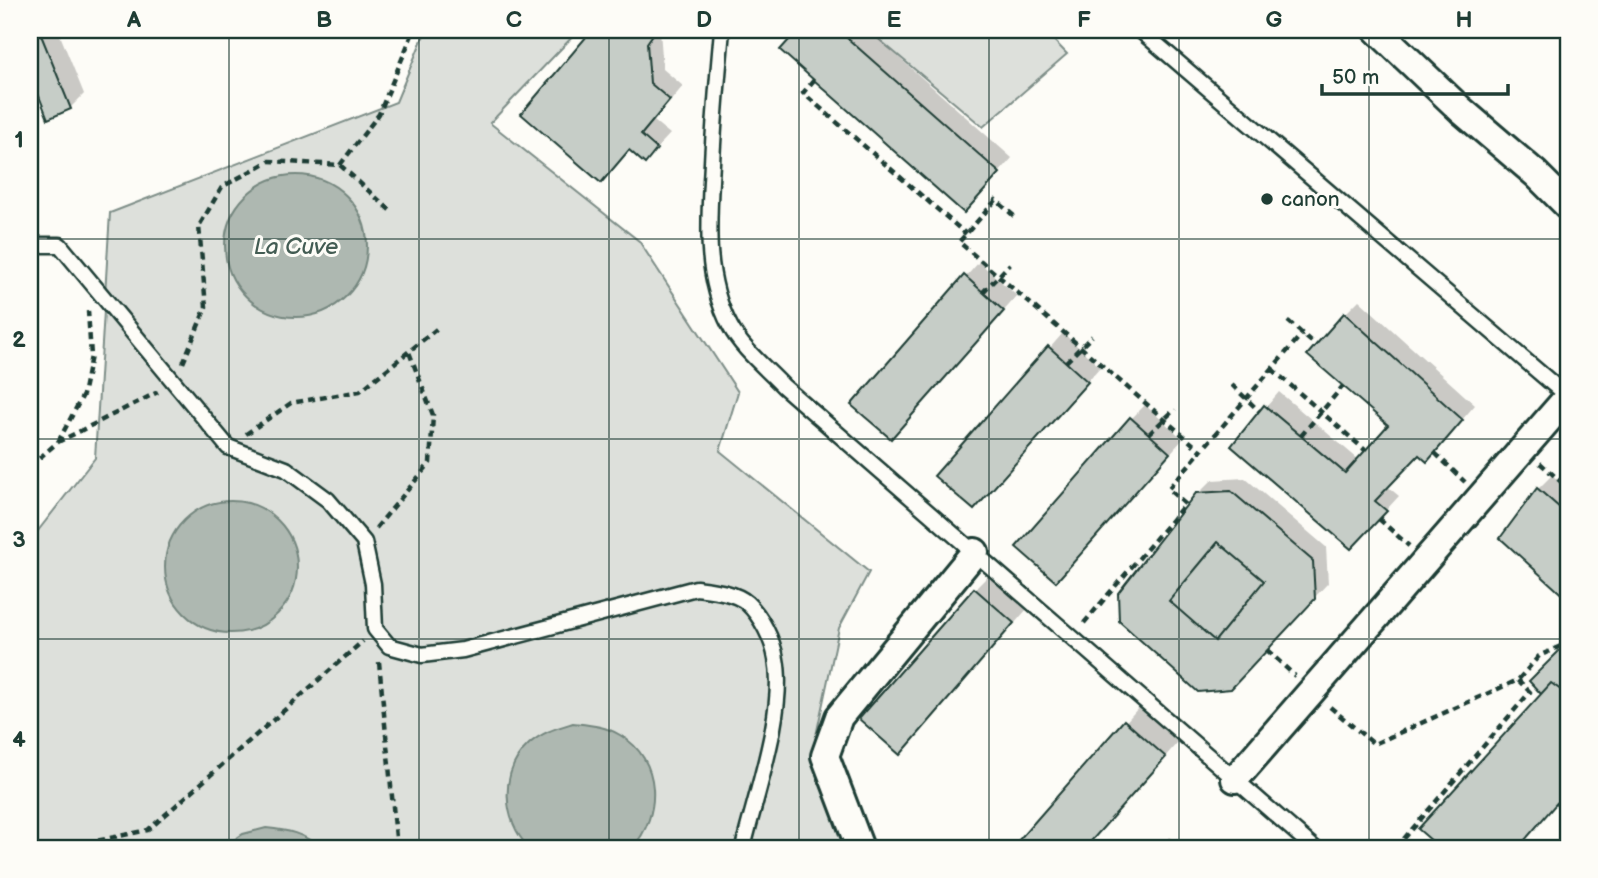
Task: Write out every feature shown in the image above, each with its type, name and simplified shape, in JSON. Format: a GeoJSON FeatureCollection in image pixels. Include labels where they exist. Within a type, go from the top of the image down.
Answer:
{"type":"FeatureCollection","features":[{"type":"Feature","properties":{"kind":"street"},"geometry":{"type":"LineString","coordinates":[[1377,30],[1461,110],[1568,205]]}},
{"type":"Feature","properties":{"kind":"street"},"geometry":{"type":"LineString","coordinates":[[1235,779],[1568,397]]}},
{"type":"Feature","properties":{"kind":"street"},"geometry":{"type":"LineString","coordinates":[[860,848],[825,756],[839,717],[975,552]]}},
{"type":"Feature","properties":{"kind":"lane"},"geometry":{"type":"LineString","coordinates":[[722,30],[708,229],[717,298],[731,329],[783,386],[1314,848]]}},
{"type":"Feature","properties":{"kind":"lane"},"geometry":{"type":"LineString","coordinates":[[1140,30],[1568,397]]}},
{"type":"Feature","properties":{"kind":"lane"},"geometry":{"type":"LineString","coordinates":[[30,245],[60,245],[228,447],[286,469],[328,500],[365,542],[373,584],[375,629],[389,646],[422,655],[463,650],[696,588],[745,601],[763,623],[776,659],[777,706],[743,848]]}},
{"type":"Feature","properties":{"kind":"path"},"geometry":{"type":"LineString","coordinates":[[340,165],[379,114],[414,30]]}},
{"type":"Feature","properties":{"kind":"path"},"geometry":{"type":"LineString","coordinates":[[814,80],[803,93],[966,234]]}},
{"type":"Feature","properties":{"kind":"path"},"geometry":{"type":"LineString","coordinates":[[30,467],[58,442],[175,384],[206,307],[199,226],[222,187],[269,161],[340,165],[393,212]]}},
{"type":"Feature","properties":{"kind":"path"},"geometry":{"type":"LineString","coordinates":[[1014,216],[996,200],[959,242],[1201,451]]}},
{"type":"Feature","properties":{"kind":"path"},"geometry":{"type":"LineString","coordinates":[[983,292],[1010,264]]}},
{"type":"Feature","properties":{"kind":"path"},"geometry":{"type":"LineString","coordinates":[[58,442],[83,395],[91,356],[86,276]]}},
{"type":"Feature","properties":{"kind":"path"},"geometry":{"type":"LineString","coordinates":[[1288,321],[1316,346]]}},
{"type":"Feature","properties":{"kind":"path"},"geometry":{"type":"LineString","coordinates":[[228,447],[291,402],[360,390],[439,327]]}},
{"type":"Feature","properties":{"kind":"path"},"geometry":{"type":"LineString","coordinates":[[1071,637],[1185,504],[1168,489],[1302,334]]}},
{"type":"Feature","properties":{"kind":"path"},"geometry":{"type":"LineString","coordinates":[[1066,362],[1092,336]]}},
{"type":"Feature","properties":{"kind":"path"},"geometry":{"type":"LineString","coordinates":[[365,542],[430,463],[433,415],[409,352]]}},
{"type":"Feature","properties":{"kind":"path"},"geometry":{"type":"LineString","coordinates":[[1272,369],[1365,450]]}},
{"type":"Feature","properties":{"kind":"path"},"geometry":{"type":"LineString","coordinates":[[1232,385],[1259,411]]}},
{"type":"Feature","properties":{"kind":"path"},"geometry":{"type":"LineString","coordinates":[[1301,436],[1343,386]]}},
{"type":"Feature","properties":{"kind":"path"},"geometry":{"type":"LineString","coordinates":[[1149,434],[1175,409]]}},
{"type":"Feature","properties":{"kind":"path"},"geometry":{"type":"LineString","coordinates":[[1524,448],[1568,488]]}},
{"type":"Feature","properties":{"kind":"path"},"geometry":{"type":"LineString","coordinates":[[1435,453],[1481,497]]}},
{"type":"Feature","properties":{"kind":"path"},"geometry":{"type":"LineString","coordinates":[[1379,519],[1425,560]]}},
{"type":"Feature","properties":{"kind":"path"},"geometry":{"type":"LineString","coordinates":[[1267,650],[1374,744],[1518,680],[1539,656],[1563,645],[1568,621]]}},
{"type":"Feature","properties":{"kind":"path"},"geometry":{"type":"LineString","coordinates":[[63,848],[148,830],[375,629]]}},
{"type":"Feature","properties":{"kind":"path"},"geometry":{"type":"LineString","coordinates":[[375,629],[397,848]]}},
{"type":"Feature","properties":{"kind":"path"},"geometry":{"type":"LineString","coordinates":[[1396,848],[1530,692],[1518,680]]}},
{"type":"Feature","properties":{"kind":"shaded area"},"geometry":{"type":"Polygon","coordinates":[[[426,30],[579,30],[490,123],[639,241],[738,392],[720,451],[869,572],[839,628],[814,745],[846,847],[30,848],[30,541],[95,458],[110,213],[396,102],[426,30]]]}},
{"type":"Feature","properties":{"kind":"shaded area"},"geometry":{"type":"Polygon","coordinates":[[[868,30],[1044,30],[1067,54],[983,127],[868,30]]]}},
{"type":"Feature","properties":{"kind":"water","name":"La Cuve"},"geometry":{"type":"Polygon","coordinates":[[[296,175],[323,180],[346,196],[362,219],[367,246],[362,273],[346,296],[323,312],[296,317],[269,312],[246,296],[230,273],[225,246],[230,219],[246,196],[269,180],[296,175]]]}},
{"type":"Feature","properties":{"kind":"water"},"geometry":{"type":"Polygon","coordinates":[[[231,501],[256,506],[278,520],[292,542],[297,567],[292,592],[278,614],[256,628],[231,633],[206,628],[184,614],[170,592],[165,567],[170,542],[184,520],[206,506],[231,501]]]}},
{"type":"Feature","properties":{"kind":"water"},"geometry":{"type":"Polygon","coordinates":[[[573,723],[597,726],[614,732],[634,745],[644,758],[653,788],[652,805],[649,820],[632,848],[529,848],[513,824],[509,810],[509,782],[519,755],[539,736],[573,723]]]}},
{"type":"Feature","properties":{"kind":"water"},"geometry":{"type":"Polygon","coordinates":[[[266,828],[295,833],[320,848],[222,848],[243,834],[266,828]]]}},
{"type":"Feature","properties":{"kind":"building"},"geometry":{"type":"Polygon","coordinates":[[[30,30],[39,30],[71,109],[48,119],[37,91],[30,94],[30,30]]]}},
{"type":"Feature","properties":{"kind":"building"},"geometry":{"type":"Polygon","coordinates":[[[592,30],[656,30],[647,43],[650,83],[670,100],[641,135],[657,149],[645,164],[629,150],[601,183],[521,114],[592,30]]]}},
{"type":"Feature","properties":{"kind":"building"},"geometry":{"type":"Polygon","coordinates":[[[798,30],[838,30],[1000,173],[964,213],[780,50],[798,30]]]}},
{"type":"Feature","properties":{"kind":"building"},"geometry":{"type":"Polygon","coordinates":[[[964,275],[1004,311],[891,439],[851,405],[964,275]]]}},
{"type":"Feature","properties":{"kind":"building"},"geometry":{"type":"Polygon","coordinates":[[[1344,313],[1463,420],[1427,462],[1419,455],[1375,501],[1387,511],[1351,549],[1231,446],[1264,405],[1345,473],[1388,425],[1307,355],[1344,313]]]}},
{"type":"Feature","properties":{"kind":"building"},"geometry":{"type":"Polygon","coordinates":[[[1048,346],[1088,382],[974,510],[934,476],[1048,346]]]}},
{"type":"Feature","properties":{"kind":"building"},"geometry":{"type":"Polygon","coordinates":[[[1130,417],[1170,453],[1056,582],[1016,547],[1130,417]]]}},
{"type":"Feature","properties":{"kind":"building"},"geometry":{"type":"Polygon","coordinates":[[[1537,488],[1568,515],[1568,600],[1500,538],[1537,488]]]}},
{"type":"Feature","properties":{"kind":"building"},"geometry":{"type":"Polygon","coordinates":[[[1231,491],[1313,561],[1315,599],[1231,689],[1198,692],[1119,621],[1118,593],[1196,493],[1231,491]],[[1218,542],[1169,601],[1215,641],[1264,581],[1218,542]]]}},
{"type":"Feature","properties":{"kind":"building"},"geometry":{"type":"Polygon","coordinates":[[[1218,542],[1264,581],[1215,641],[1169,601],[1218,542]]]}},
{"type":"Feature","properties":{"kind":"building"},"geometry":{"type":"Polygon","coordinates":[[[974,588],[1014,623],[900,755],[859,719],[974,588]]]}},
{"type":"Feature","properties":{"kind":"building"},"geometry":{"type":"Polygon","coordinates":[[[1563,647],[1568,647],[1568,680],[1561,690],[1551,683],[1541,694],[1529,681],[1563,647]]]}},
{"type":"Feature","properties":{"kind":"building"},"geometry":{"type":"Polygon","coordinates":[[[1568,680],[1568,790],[1518,848],[1440,848],[1418,829],[1551,683],[1561,690],[1568,680]]]}},
{"type":"Feature","properties":{"kind":"building"},"geometry":{"type":"Polygon","coordinates":[[[1124,720],[1166,757],[1085,848],[1026,848],[1018,841],[1124,720]]]}},
{"type":"Feature","properties":{"kind":"place","name":"canon"},"geometry":{"type":"Point","coordinates":[1267,199]}}]}
